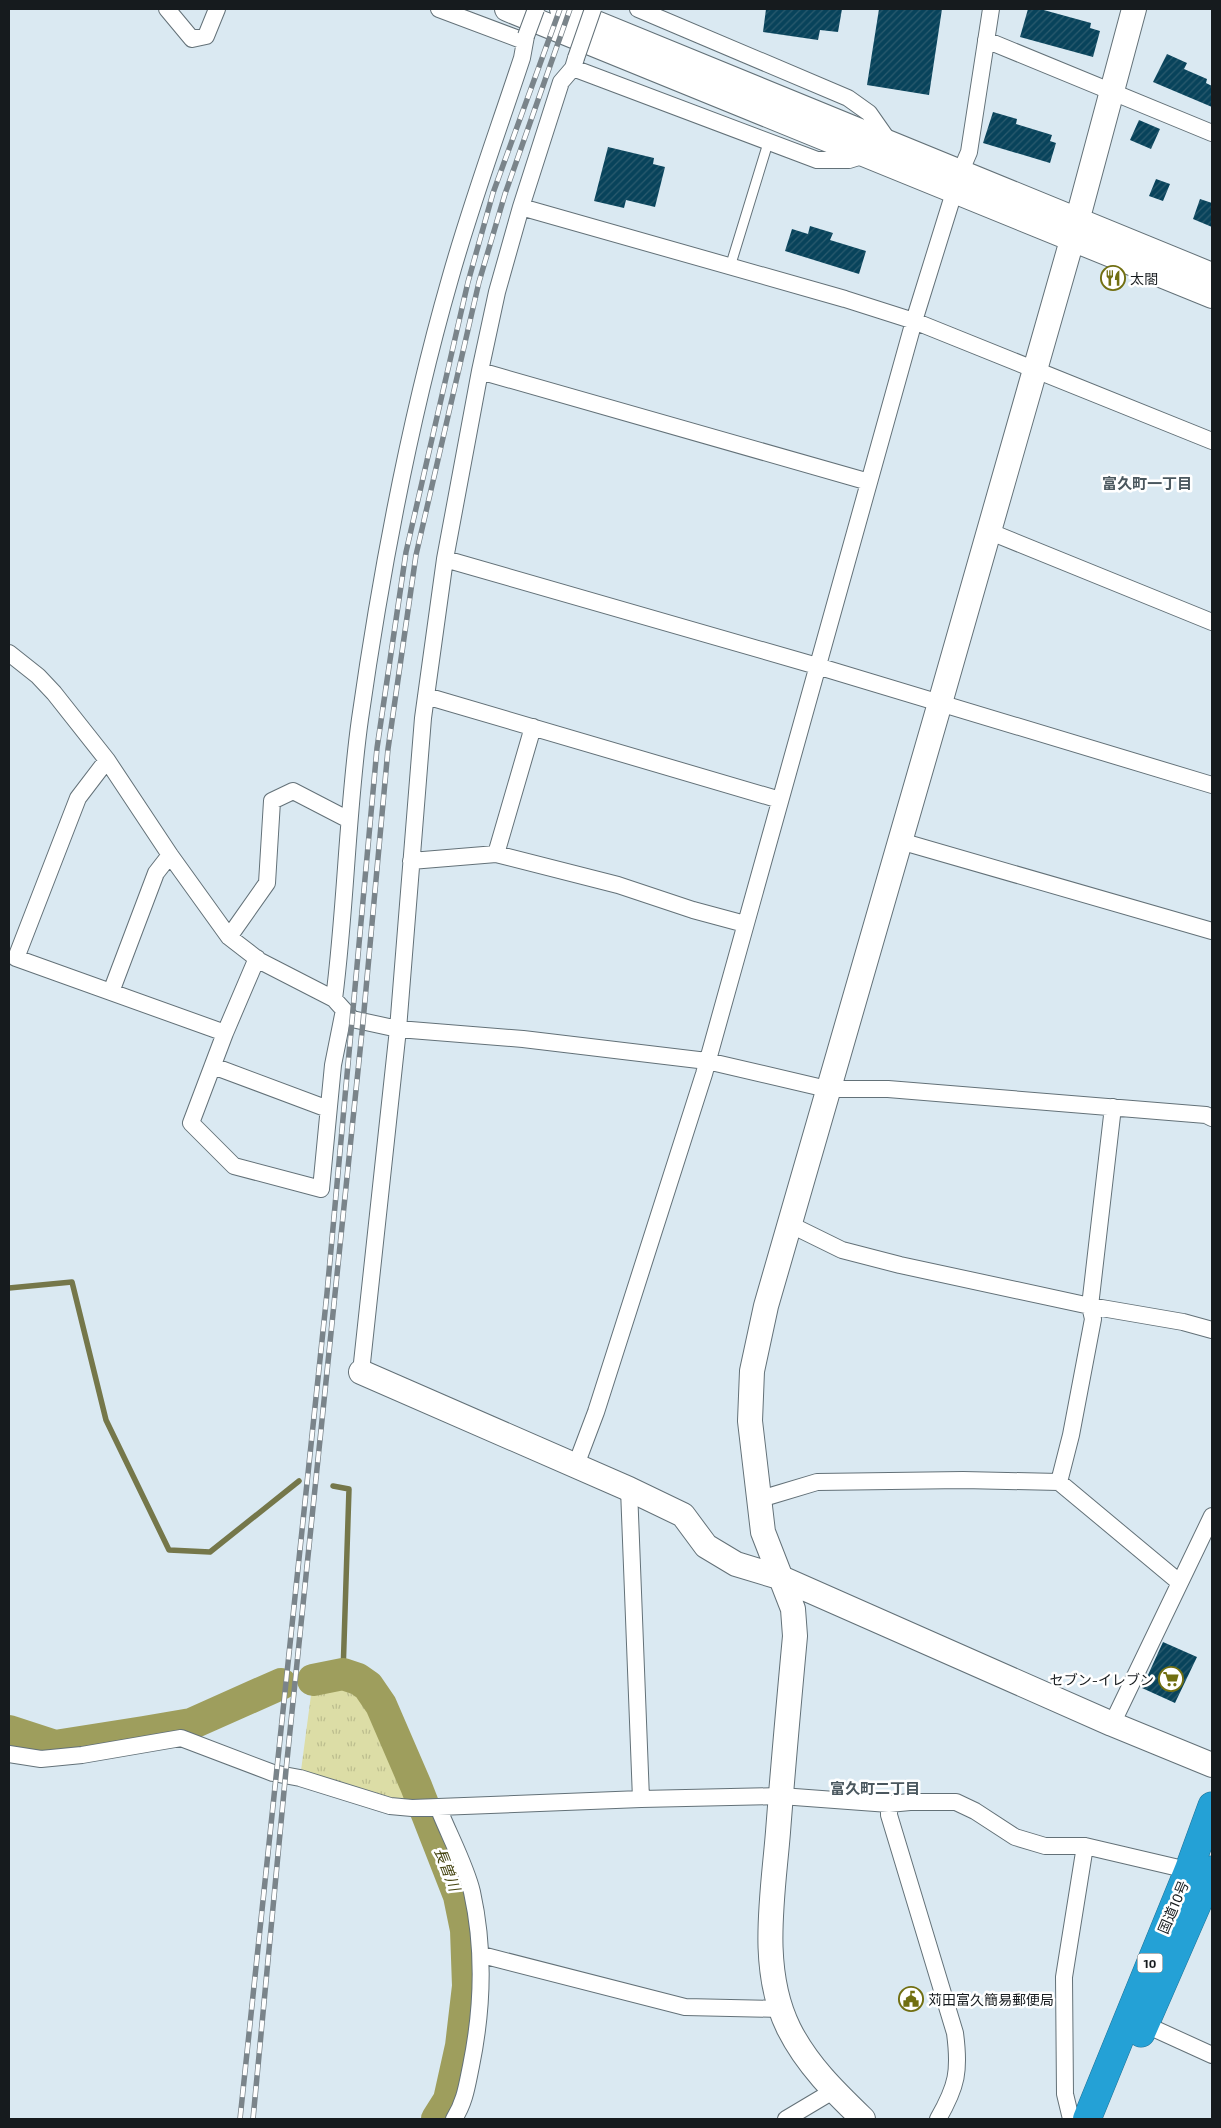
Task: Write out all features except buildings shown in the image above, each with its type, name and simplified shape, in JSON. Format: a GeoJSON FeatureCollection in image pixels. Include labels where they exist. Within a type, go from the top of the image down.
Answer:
{"type":"FeatureCollection","features":[{"type":"Feature","properties":{"kind":"highway","name":"国道10号"},"geometry":{"type":"LineString","coordinates":[[1106,2119],[1204,1872],[1212,1806]]}},
{"type":"Feature","properties":{"kind":"highway","name":"国道10号"},"geometry":{"type":"LineString","coordinates":[[1087,2119],[1204,1872]]}},
{"type":"Feature","properties":{"kind":"street"},"geometry":{"type":"LineString","coordinates":[[167,9],[192,39],[206,36],[218,9]]}},
{"type":"Feature","properties":{"kind":"street"},"geometry":{"type":"LineString","coordinates":[[440,9],[525,38]]}},
{"type":"Feature","properties":{"kind":"street"},"geometry":{"type":"LineString","coordinates":[[507,9],[865,155],[958,182],[1074,229],[1212,275]]}},
{"type":"Feature","properties":{"kind":"street"},"geometry":{"type":"LineString","coordinates":[[257,958],[225,1033],[191,1123],[234,1166],[320,1189],[339,1004],[349,820],[360,720],[377,614],[419,401],[450,278],[522,58],[525,38],[536,9]]}},
{"type":"Feature","properties":{"kind":"street"},"geometry":{"type":"LineString","coordinates":[[562,9],[892,144],[958,182]]}},
{"type":"Feature","properties":{"kind":"street"},"geometry":{"type":"LineString","coordinates":[[593,9],[575,63],[561,82],[521,207],[497,292],[480,371],[445,559],[426,696],[398,1029],[361,1372],[576,1465],[683,1515],[706,1546],[736,1564],[779,1578],[1112,1724],[1212,1765]]}},
{"type":"Feature","properties":{"kind":"street"},"geometry":{"type":"LineString","coordinates":[[638,9],[848,98],[869,114],[892,144]]}},
{"type":"Feature","properties":{"kind":"street"},"geometry":{"type":"LineString","coordinates":[[576,1465],[596,1412],[707,1060],[914,321],[969,152],[991,9]]}},
{"type":"Feature","properties":{"kind":"street"},"geometry":{"type":"LineString","coordinates":[[863,2119],[833,2091],[809,2062],[789,2029],[781,2009],[776,1988],[770,1936],[795,1636],[793,1609],[779,1578],[763,1532],[757,1500],[750,1421],[752,1371],[766,1306],[1035,369],[1134,9]]}},
{"type":"Feature","properties":{"kind":"street"},"geometry":{"type":"LineString","coordinates":[[986,40],[1212,133]]}},
{"type":"Feature","properties":{"kind":"street"},"geometry":{"type":"LineString","coordinates":[[575,63],[768,143],[817,160],[849,160],[865,155]]}},
{"type":"Feature","properties":{"kind":"street"},"geometry":{"type":"LineString","coordinates":[[521,207],[845,298],[914,321],[1212,441]]}},
{"type":"Feature","properties":{"kind":"street"},"geometry":{"type":"LineString","coordinates":[[1074,229],[1212,296]]}},
{"type":"Feature","properties":{"kind":"street"},"geometry":{"type":"LineString","coordinates":[[480,371],[869,482]]}},
{"type":"Feature","properties":{"kind":"street"},"geometry":{"type":"LineString","coordinates":[[988,531],[1212,622]]}},
{"type":"Feature","properties":{"kind":"street"},"geometry":{"type":"LineString","coordinates":[[445,559],[817,666],[1212,785]]}},
{"type":"Feature","properties":{"kind":"street"},"geometry":{"type":"LineString","coordinates":[[9,653],[38,676],[54,693],[106,760],[170,855],[228,936],[257,958],[339,1004],[352,1019],[398,1029],[523,1039],[707,1060],[827,1089],[888,1089],[1206,1115],[1212,1118]]}},
{"type":"Feature","properties":{"kind":"street"},"geometry":{"type":"LineString","coordinates":[[426,696],[780,800]]}},
{"type":"Feature","properties":{"kind":"street"},"geometry":{"type":"LineString","coordinates":[[496,854],[533,727]]}},
{"type":"Feature","properties":{"kind":"street"},"geometry":{"type":"LineString","coordinates":[[106,760],[78,798],[16,958],[225,1033]]}},
{"type":"Feature","properties":{"kind":"street"},"geometry":{"type":"LineString","coordinates":[[228,936],[266,883],[272,801],[293,791],[349,820]]}},
{"type":"Feature","properties":{"kind":"street"},"geometry":{"type":"LineString","coordinates":[[900,841],[1212,931]]}},
{"type":"Feature","properties":{"kind":"street"},"geometry":{"type":"LineString","coordinates":[[411,861],[496,854],[593,878],[693,910],[745,924]]}},
{"type":"Feature","properties":{"kind":"street"},"geometry":{"type":"LineString","coordinates":[[111,992],[156,873],[170,855]]}},
{"type":"Feature","properties":{"kind":"street"},"geometry":{"type":"LineString","coordinates":[[213,1066],[328,1109]]}},
{"type":"Feature","properties":{"kind":"street"},"geometry":{"type":"LineString","coordinates":[[1059,1482],[1093,1319],[1090,1306],[1113,1107]]}},
{"type":"Feature","properties":{"kind":"street"},"geometry":{"type":"LineString","coordinates":[[789,1224],[842,1250],[1090,1306],[1183,1322],[1212,1330]]}},
{"type":"Feature","properties":{"kind":"street"},"geometry":{"type":"LineString","coordinates":[[757,1500],[817,1482],[963,1480],[1059,1482],[1179,1582]]}},
{"type":"Feature","properties":{"kind":"street"},"geometry":{"type":"LineString","coordinates":[[630,1489],[640,1799]]}},
{"type":"Feature","properties":{"kind":"street"},"geometry":{"type":"LineString","coordinates":[[1112,1724],[1212,1516]]}},
{"type":"Feature","properties":{"kind":"street"},"geometry":{"type":"LineString","coordinates":[[9,1754],[41,1759],[82,1755],[182,1738],[273,1773],[300,1778],[390,1806],[412,1808],[640,1799],[781,1796],[889,1804],[956,1802],[975,1811],[1015,1837],[1045,1846],[1085,1846],[1204,1872]]}},
{"type":"Feature","properties":{"kind":"street"},"geometry":{"type":"LineString","coordinates":[[889,1804],[889,1815],[955,2033],[958,2058],[957,2079],[938,2119]]}},
{"type":"Feature","properties":{"kind":"street"},"geometry":{"type":"LineString","coordinates":[[435,1808],[471,1891],[482,1955],[482,1997],[475,2048],[464,2103],[454,2119]]}},
{"type":"Feature","properties":{"kind":"street"},"geometry":{"type":"LineString","coordinates":[[1071,2119],[1065,2094],[1064,1977],[1085,1846]]}},
{"type":"Feature","properties":{"kind":"street"},"geometry":{"type":"LineString","coordinates":[[482,1955],[685,2007],[781,2009]]}},
{"type":"Feature","properties":{"kind":"street"},"geometry":{"type":"LineString","coordinates":[[1144,2024],[1212,2055]]}},
{"type":"Feature","properties":{"kind":"street"},"geometry":{"type":"LineString","coordinates":[[786,2119],[833,2091]]}},
{"type":"Feature","properties":{"kind":"lane"},"geometry":{"type":"LineString","coordinates":[[730,267],[768,143]]}},
{"type":"Feature","properties":{"kind":"green space"},"geometry":{"type":"Polygon","coordinates":[[[343,1674],[367,1685],[383,1708],[425,1808],[300,1778],[313,1680],[343,1674]]]}},
{"type":"Feature","properties":{"kind":"waterway"},"geometry":{"type":"LineString","coordinates":[[9,1288],[72,1282],[106,1420],[169,1550],[210,1552],[299,1481]]}},
{"type":"Feature","properties":{"kind":"waterway"},"geometry":{"type":"LineString","coordinates":[[333,1486],[349,1489],[343,1674]]}},
{"type":"Feature","properties":{"kind":"waterway","name":"長曽川"},"geometry":{"type":"LineString","coordinates":[[313,1680],[343,1674],[358,1679],[368,1686],[381,1705],[416,1786],[459,1896],[466,1930],[468,1986],[461,2046],[449,2100],[437,2119]]}},
{"type":"Feature","properties":{"kind":"waterway","name":"長曽川"},"geometry":{"type":"LineString","coordinates":[[9,1731],[55,1746],[191,1724],[281,1684]]}},
{"type":"Feature","properties":{"kind":"railway"},"geometry":{"type":"LineString","coordinates":[[240,2119],[327,1293],[377,748],[406,552],[468,282],[493,193],[560,9]]}},
{"type":"Feature","properties":{"kind":"railway"},"geometry":{"type":"LineString","coordinates":[[253,2119],[286,1770],[363,1022],[388,749],[416,555],[479,282],[505,194],[570,9]]}},
{"type":"Feature","properties":{"kind":"place","name":"太閤"},"geometry":{"type":"Point","coordinates":[1113,278]}},
{"type":"Feature","properties":{"kind":"place","name":"セブン-イレブン"},"geometry":{"type":"Point","coordinates":[1171,1679]}},
{"type":"Feature","properties":{"kind":"place","name":"苅田富久簡易郵便局"},"geometry":{"type":"Point","coordinates":[911,1999]}},
{"type":"Feature","properties":{"kind":"district","name":"富久町一丁目"},"geometry":{"type":"Point","coordinates":[1147,483]}},
{"type":"Feature","properties":{"kind":"district","name":"富久町二丁目"},"geometry":{"type":"Point","coordinates":[875,1788]}}]}
